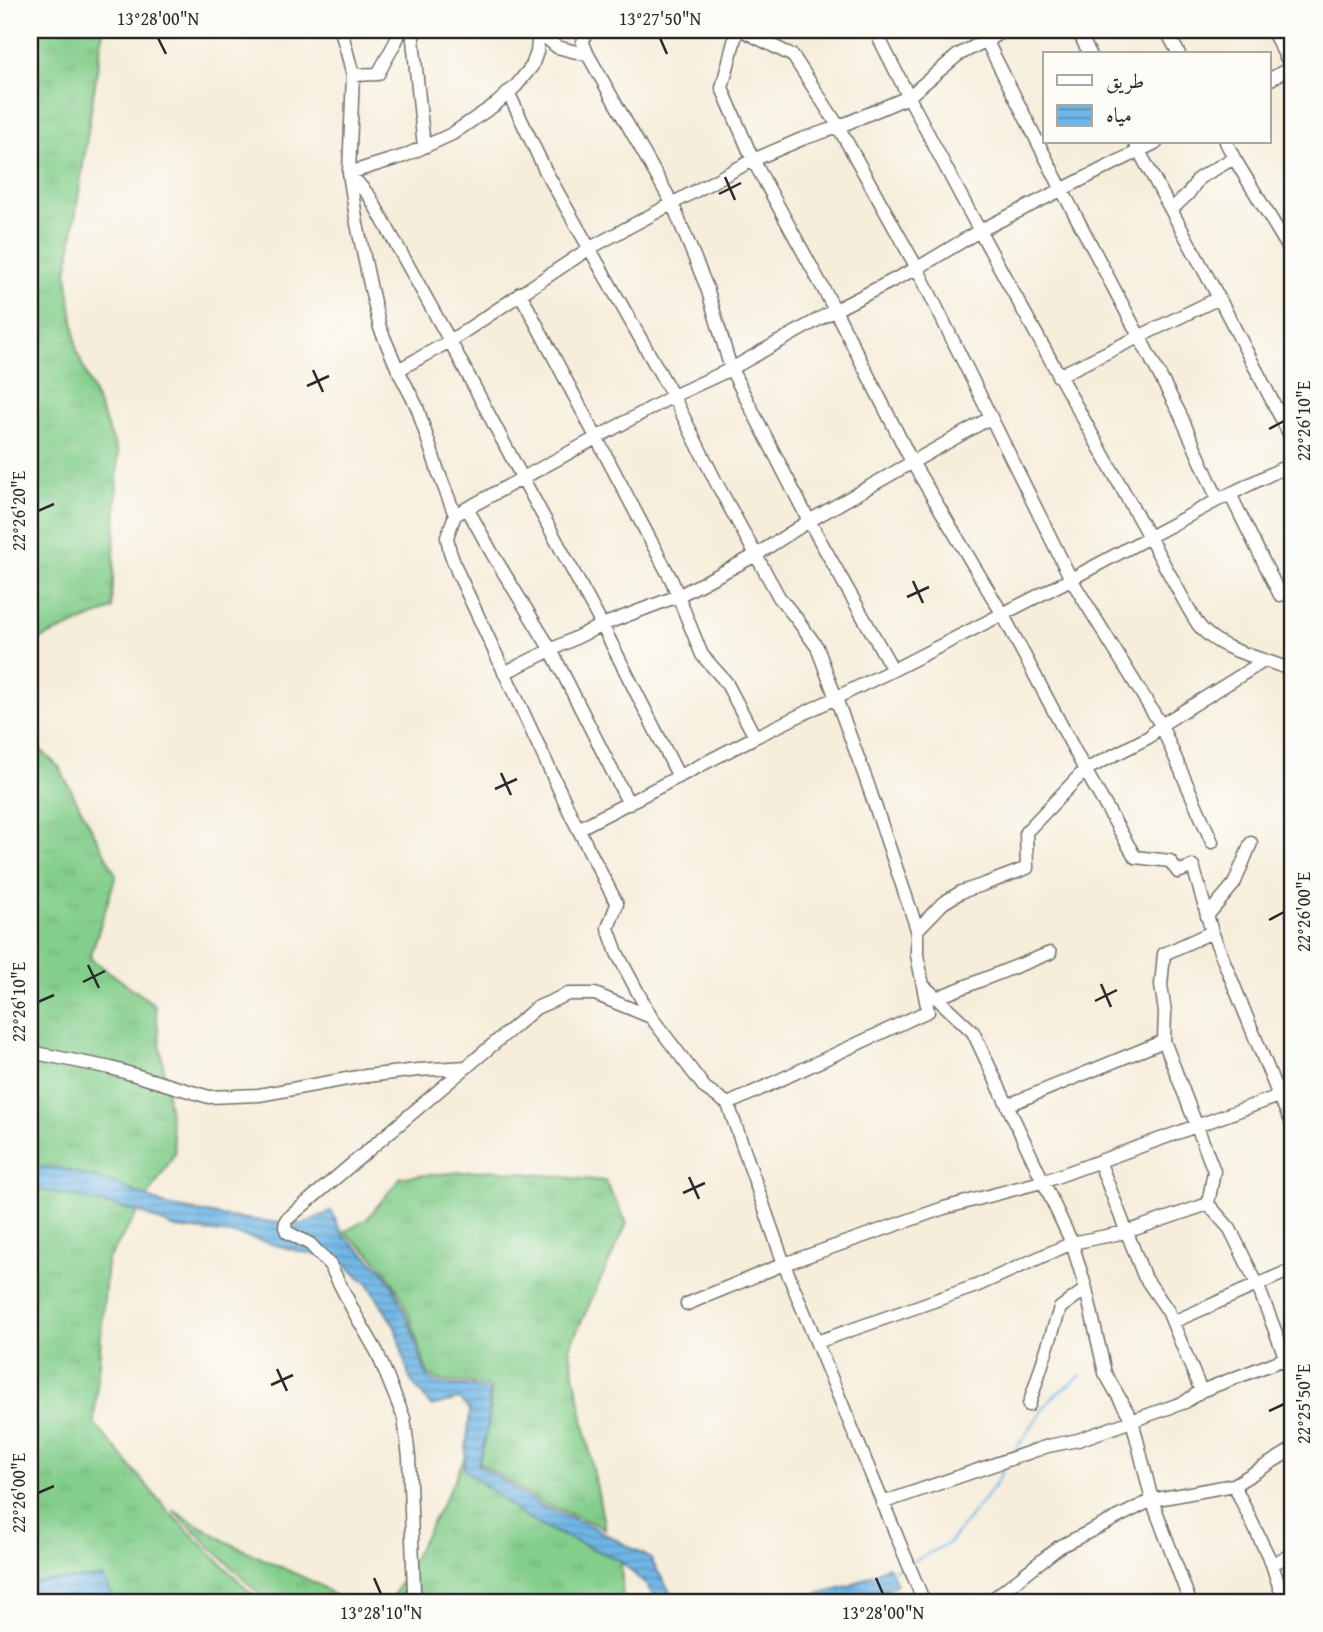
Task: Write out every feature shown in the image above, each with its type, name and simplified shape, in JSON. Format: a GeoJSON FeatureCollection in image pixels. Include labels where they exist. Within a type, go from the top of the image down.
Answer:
{"type":"FeatureCollection","features":[{"type":"Feature","properties":{"kind":"street"},"geometry":{"type":"LineString","coordinates":[[341,30],[353,75],[349,173],[357,224],[380,328],[417,407],[455,515]]}},
{"type":"Feature","properties":{"kind":"street"},"geometry":{"type":"LineString","coordinates":[[353,75],[377,74],[401,30]]}},
{"type":"Feature","properties":{"kind":"street"},"geometry":{"type":"LineString","coordinates":[[412,30],[424,147]]}},
{"type":"Feature","properties":{"kind":"street"},"geometry":{"type":"LineString","coordinates":[[584,30],[583,43],[588,55],[672,203],[707,288],[731,369],[809,521],[893,670]]}},
{"type":"Feature","properties":{"kind":"street"},"geometry":{"type":"LineString","coordinates":[[1212,842],[1161,726],[1071,579],[917,268],[838,127],[793,56],[740,30],[722,88],[753,160],[835,310],[912,462],[1003,615],[1135,857],[1170,861],[1178,872],[1193,866],[1212,932],[1293,1125]]}},
{"type":"Feature","properties":{"kind":"street"},"geometry":{"type":"LineString","coordinates":[[875,30],[908,97],[1058,376],[1201,628],[1228,647],[1293,671]]}},
{"type":"Feature","properties":{"kind":"street"},"geometry":{"type":"LineString","coordinates":[[398,370],[450,341],[590,248],[753,160],[908,97],[983,35],[1006,30]]}},
{"type":"Feature","properties":{"kind":"street"},"geometry":{"type":"LineString","coordinates":[[1077,30],[1089,52]]}},
{"type":"Feature","properties":{"kind":"street"},"geometry":{"type":"LineString","coordinates":[[1166,30],[1178,52]]}},
{"type":"Feature","properties":{"kind":"street"},"geometry":{"type":"LineString","coordinates":[[1270,80],[1293,68],[1272,30]]}},
{"type":"Feature","properties":{"kind":"street"},"geometry":{"type":"LineString","coordinates":[[349,173],[404,156],[452,134],[496,104],[516,86],[532,66],[537,52],[538,31]]}},
{"type":"Feature","properties":{"kind":"street"},"geometry":{"type":"LineString","coordinates":[[538,31],[557,47],[588,55]]}},
{"type":"Feature","properties":{"kind":"street"},"geometry":{"type":"LineString","coordinates":[[983,35],[1180,414],[1218,500]]}},
{"type":"Feature","properties":{"kind":"street"},"geometry":{"type":"LineString","coordinates":[[508,92],[545,170],[673,396],[755,555],[779,597],[817,647],[837,696],[917,930],[917,955],[928,1011],[728,1104]]}},
{"type":"Feature","properties":{"kind":"street"},"geometry":{"type":"LineString","coordinates":[[1227,144],[1293,253]]}},
{"type":"Feature","properties":{"kind":"street"},"geometry":{"type":"LineString","coordinates":[[924,1602],[784,1265],[728,1104],[705,1088],[650,1017],[617,953],[608,928],[617,904],[504,673],[450,552],[447,537],[455,515],[467,508],[673,396],[731,369],[1136,146],[1172,209],[1293,441]]}},
{"type":"Feature","properties":{"kind":"street"},"geometry":{"type":"LineString","coordinates":[[1172,209],[1188,194],[1199,178],[1234,158]]}},
{"type":"Feature","properties":{"kind":"street"},"geometry":{"type":"LineString","coordinates":[[349,173],[370,197],[450,341],[602,625],[679,777]]}},
{"type":"Feature","properties":{"kind":"street"},"geometry":{"type":"LineString","coordinates":[[520,293],[672,581],[702,655],[726,681],[755,737]]}},
{"type":"Feature","properties":{"kind":"street"},"geometry":{"type":"LineString","coordinates":[[1058,376],[1219,298]]}},
{"type":"Feature","properties":{"kind":"street"},"geometry":{"type":"LineString","coordinates":[[504,673],[602,625],[678,596],[755,555],[809,521],[990,418]]}},
{"type":"Feature","properties":{"kind":"street"},"geometry":{"type":"LineString","coordinates":[[578,829],[755,737],[1003,615],[1293,463]]}},
{"type":"Feature","properties":{"kind":"street"},"geometry":{"type":"LineString","coordinates":[[1230,494],[1280,595]]}},
{"type":"Feature","properties":{"kind":"street"},"geometry":{"type":"LineString","coordinates":[[467,508],[551,650],[629,804]]}},
{"type":"Feature","properties":{"kind":"street"},"geometry":{"type":"LineString","coordinates":[[917,930],[943,903],[961,892],[1027,867],[1026,832],[1086,770],[1149,737],[1161,726],[1264,660]]}},
{"type":"Feature","properties":{"kind":"street"},"geometry":{"type":"LineString","coordinates":[[1208,916],[1234,884],[1251,843]]}},
{"type":"Feature","properties":{"kind":"street"},"geometry":{"type":"LineString","coordinates":[[1208,1204],[1214,1171],[1164,1041],[1165,1012],[1161,985],[1164,954],[1212,932]]}},
{"type":"Feature","properties":{"kind":"street"},"geometry":{"type":"LineString","coordinates":[[936,998],[1050,953]]}},
{"type":"Feature","properties":{"kind":"street"},"geometry":{"type":"LineString","coordinates":[[924,986],[973,1032],[1073,1243],[1105,1373],[1132,1420],[1153,1500],[1190,1602]]}},
{"type":"Feature","properties":{"kind":"street"},"geometry":{"type":"LineString","coordinates":[[416,1602],[409,1457],[404,1418],[377,1352],[330,1265],[310,1244],[287,1232],[286,1220],[536,1009],[568,993],[595,995],[650,1017]]}},
{"type":"Feature","properties":{"kind":"street"},"geometry":{"type":"LineString","coordinates":[[1008,1105],[1164,1041]]}},
{"type":"Feature","properties":{"kind":"street"},"geometry":{"type":"LineString","coordinates":[[30,1052],[111,1068],[209,1097],[259,1095],[358,1077],[467,1067]]}},
{"type":"Feature","properties":{"kind":"street"},"geometry":{"type":"LineString","coordinates":[[687,1304],[784,1265],[944,1208],[1045,1181],[1279,1096],[1293,1085]]}},
{"type":"Feature","properties":{"kind":"street"},"geometry":{"type":"LineString","coordinates":[[1099,1161],[1144,1276],[1168,1311],[1201,1391]]}},
{"type":"Feature","properties":{"kind":"street"},"geometry":{"type":"LineString","coordinates":[[817,1342],[976,1286],[1073,1243],[1126,1232],[1208,1204]]}},
{"type":"Feature","properties":{"kind":"street"},"geometry":{"type":"LineString","coordinates":[[1208,1204],[1230,1229],[1290,1357],[1293,1377]]}},
{"type":"Feature","properties":{"kind":"street"},"geometry":{"type":"LineString","coordinates":[[1173,1322],[1293,1269]]}},
{"type":"Feature","properties":{"kind":"street"},"geometry":{"type":"LineString","coordinates":[[1029,1405],[1060,1308],[1086,1289]]}},
{"type":"Feature","properties":{"kind":"street"},"geometry":{"type":"LineString","coordinates":[[882,1503],[1048,1446],[1078,1440],[1185,1402],[1201,1391],[1290,1357]]}},
{"type":"Feature","properties":{"kind":"street"},"geometry":{"type":"LineString","coordinates":[[989,1602],[1059,1547],[1153,1500],[1234,1485],[1293,1449]]}},
{"type":"Feature","properties":{"kind":"street"},"geometry":{"type":"LineString","coordinates":[[1234,1485],[1272,1564],[1283,1602]]}},
{"type":"Feature","properties":{"kind":"street"},"geometry":{"type":"LineString","coordinates":[[1272,1564],[1293,1554]]}},
{"type":"Feature","properties":{"kind":"green space"},"geometry":{"type":"Polygon","coordinates":[[[30,30],[103,30],[67,273],[77,352],[118,453],[112,609],[30,643],[30,30]]]}},
{"type":"Feature","properties":{"kind":"green space"},"geometry":{"type":"Polygon","coordinates":[[[30,740],[59,767],[116,875],[90,958],[155,1005],[175,1153],[107,1261],[94,1423],[169,1512],[260,1602],[30,1602],[30,740]]]}},
{"type":"Feature","properties":{"kind":"green space"},"geometry":{"type":"Polygon","coordinates":[[[490,1170],[605,1181],[627,1223],[569,1348],[605,1529],[542,1503],[478,1461],[488,1425],[490,1388],[467,1382],[444,1382],[428,1375],[410,1320],[392,1281],[375,1259],[344,1232],[367,1219],[401,1177],[490,1170]]]}},
{"type":"Feature","properties":{"kind":"green space"},"geometry":{"type":"Polygon","coordinates":[[[469,1449],[466,1468],[621,1559],[623,1602],[390,1602],[469,1449]]]}},
{"type":"Feature","properties":{"kind":"green space"},"geometry":{"type":"Polygon","coordinates":[[[173,1510],[229,1543],[318,1584],[343,1602],[265,1602],[173,1510]]]}},
{"type":"Feature","properties":{"kind":"water"},"geometry":{"type":"Polygon","coordinates":[[[30,1167],[59,1168],[110,1182],[168,1206],[222,1216],[303,1224],[331,1211],[343,1235],[382,1270],[394,1288],[411,1327],[427,1378],[443,1385],[466,1385],[489,1391],[487,1428],[478,1464],[541,1506],[587,1524],[650,1558],[676,1602],[659,1602],[645,1584],[619,1560],[543,1527],[518,1512],[464,1469],[470,1410],[459,1399],[431,1406],[410,1379],[395,1327],[369,1285],[335,1256],[301,1252],[239,1235],[175,1228],[139,1212],[30,1188],[30,1167]]]}},
{"type":"Feature","properties":{"kind":"water"},"geometry":{"type":"Polygon","coordinates":[[[888,1566],[897,1584],[869,1602],[786,1602],[852,1585],[888,1566]]]}},
{"type":"Feature","properties":{"kind":"water"},"geometry":{"type":"Polygon","coordinates":[[[103,1577],[116,1602],[30,1602],[30,1582],[103,1577]]]}},
{"type":"Feature","properties":{"kind":"waterway"},"geometry":{"type":"LineString","coordinates":[[1014,1452],[1050,1399],[1080,1376]]}},
{"type":"Feature","properties":{"kind":"waterway"},"geometry":{"type":"LineString","coordinates":[[912,1562],[949,1543],[992,1489],[1006,1466]]}},
{"type":"Feature","properties":{"kind":"waterway"},"geometry":{"type":"LineString","coordinates":[[890,1572],[903,1566]]}}]}
